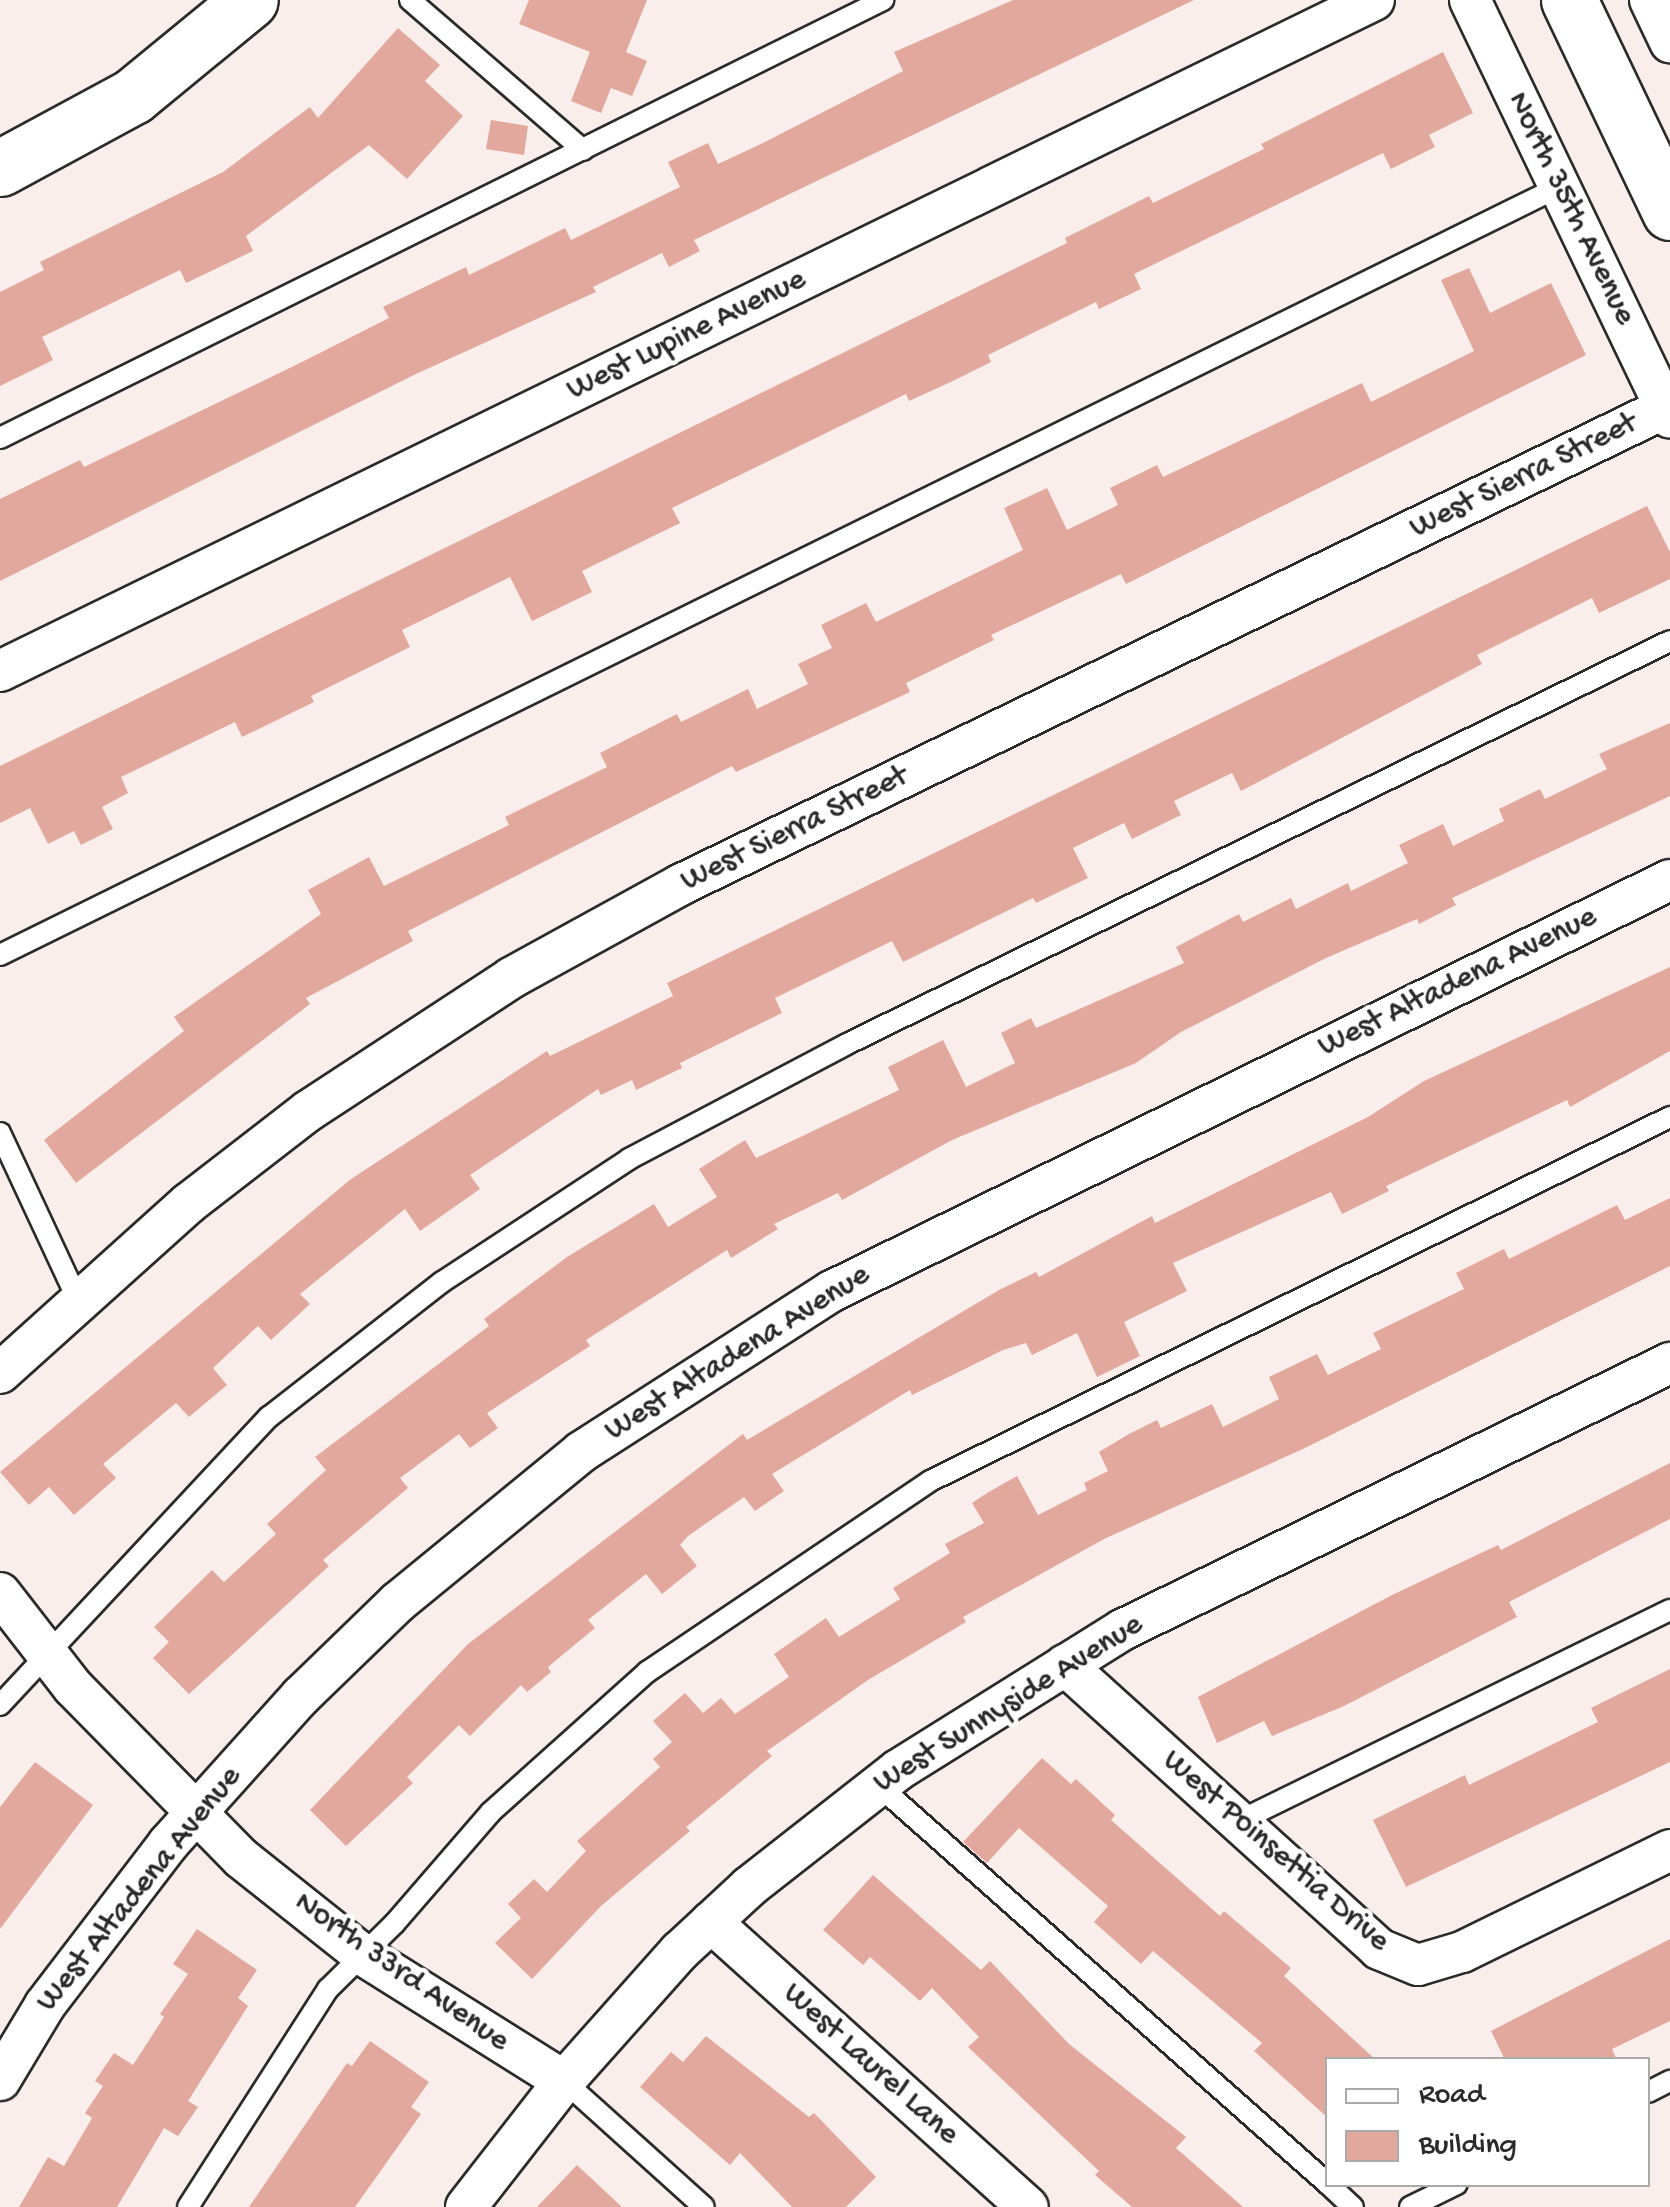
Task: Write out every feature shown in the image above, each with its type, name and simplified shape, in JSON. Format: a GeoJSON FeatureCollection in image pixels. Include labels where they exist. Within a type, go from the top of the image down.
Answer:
{"type":"FeatureCollection","features":[{"type":"Feature","properties":{"kind":"street"},"geometry":{"type":"LineString","coordinates":[[0,168],[133,96],[250,0]]}},
{"type":"Feature","properties":{"kind":"street","name":"West Lupine Avenue"},"geometry":{"type":"LineString","coordinates":[[0,672],[1374,0]]}},
{"type":"Feature","properties":{"kind":"street","name":"North 35th Avenue"},"geometry":{"type":"LineString","coordinates":[[1470,0],[1668,413]]}},
{"type":"Feature","properties":{"kind":"street"},"geometry":{"type":"LineString","coordinates":[[1569,0],[1670,212]]}},
{"type":"Feature","properties":{"kind":"street"},"geometry":{"type":"LineString","coordinates":[[1650,0],[1670,42]]}},
{"type":"Feature","properties":{"kind":"street","name":"West Sierra Street"},"geometry":{"type":"LineString","coordinates":[[0,1373],[78,1300],[308,1111],[512,978],[680,885],[1668,413]]}},
{"type":"Feature","properties":{"kind":"street","name":"West Altadena Avenue"},"geometry":{"type":"LineString","coordinates":[[0,2080],[45,2005],[194,1814],[301,1696],[398,1602],[581,1452],[685,1380],[832,1290],[1670,880]]}},
{"type":"Feature","properties":{"kind":"street","name":"West Sunnyside Avenue"},"geometry":{"type":"LineString","coordinates":[[466,2207],[564,2081],[711,1922],[878,1785],[1122,1630],[1670,1364]]}},
{"type":"Feature","properties":{"kind":"street","name":"North 33rd Avenue"},"geometry":{"type":"LineString","coordinates":[[0,1593],[46,1655],[194,1814],[363,1956],[564,2081]]}},
{"type":"Feature","properties":{"kind":"street","name":"West Poinsettia Drive"},"geometry":{"type":"LineString","coordinates":[[1065,1664],[1379,1949],[1418,1966],[1462,1952],[1670,1850]]}},
{"type":"Feature","properties":{"kind":"street","name":"West Laurel Lane"},"geometry":{"type":"LineString","coordinates":[[711,1922],[1028,2207]]}},
{"type":"Feature","properties":{"kind":"lane"},"geometry":{"type":"LineString","coordinates":[[410,0],[583,150]]}},
{"type":"Feature","properties":{"kind":"lane"},"geometry":{"type":"LineString","coordinates":[[0,438],[884,0]]}},
{"type":"Feature","properties":{"kind":"lane"},"geometry":{"type":"LineString","coordinates":[[0,954],[1559,187]]}},
{"type":"Feature","properties":{"kind":"lane"},"geometry":{"type":"LineString","coordinates":[[0,1705],[269,1417],[442,1282],[629,1159],[847,1044],[1670,642]]}},
{"type":"Feature","properties":{"kind":"lane"},"geometry":{"type":"LineString","coordinates":[[188,2207],[328,1988],[363,1956],[491,1812],[647,1672],[833,1541],[930,1482],[1670,1118]]}},
{"type":"Feature","properties":{"kind":"lane"},"geometry":{"type":"LineString","coordinates":[[0,1133],[78,1300]]}},
{"type":"Feature","properties":{"kind":"lane"},"geometry":{"type":"LineString","coordinates":[[1239,1822],[1670,1610]]}},
{"type":"Feature","properties":{"kind":"lane"},"geometry":{"type":"LineString","coordinates":[[878,1785],[1325,2181]]}},
{"type":"Feature","properties":{"kind":"lane"},"geometry":{"type":"LineString","coordinates":[[564,2081],[704,2207]]}},
{"type":"Feature","properties":{"kind":"lane"},"geometry":{"type":"LineString","coordinates":[[1331,2187],[1353,2207]]}},
{"type":"Feature","properties":{"kind":"lane"},"geometry":{"type":"LineString","coordinates":[[1410,2207],[1450,2187]]}},
{"type":"Feature","properties":{"kind":"building"},"geometry":{"type":"Polygon","coordinates":[[[529,0],[647,0],[626,52],[647,61],[632,96],[611,88],[601,113],[571,101],[590,52],[519,24],[529,0]]]}},
{"type":"Feature","properties":{"kind":"building"},"geometry":{"type":"Polygon","coordinates":[[[1013,0],[1194,0],[694,240],[700,251],[669,267],[662,253],[593,287],[596,292],[416,374],[0,581],[0,499],[80,460],[84,467],[298,364],[389,318],[383,307],[466,267],[469,275],[565,228],[571,240],[680,187],[668,162],[708,143],[718,164],[763,143],[903,71],[894,52],[1013,0]]]}},
{"type":"Feature","properties":{"kind":"building"},"geometry":{"type":"Polygon","coordinates":[[[398,28],[440,65],[425,81],[463,116],[407,179],[369,145],[246,236],[253,251],[186,283],[180,270],[42,337],[53,360],[0,386],[0,292],[44,270],[40,262],[223,172],[310,107],[318,118],[398,28]]]}},
{"type":"Feature","properties":{"kind":"building"},"geometry":{"type":"Polygon","coordinates":[[[1443,52],[1473,113],[1429,135],[1435,147],[1391,169],[1383,153],[1134,274],[1141,289],[1099,309],[1096,302],[988,355],[991,362],[955,380],[909,401],[906,394],[672,508],[680,523],[582,571],[592,592],[532,621],[510,577],[402,630],[410,647],[311,696],[314,702],[242,737],[235,722],[121,777],[128,793],[102,807],[113,829],[81,845],[74,831],[48,844],[30,808],[0,823],[0,766],[1067,243],[1065,238],[1149,196],[1153,203],[1264,149],[1261,144],[1443,52]]]}},
{"type":"Feature","properties":{"kind":"building"},"geometry":{"type":"Polygon","coordinates":[[[491,120],[528,126],[524,155],[486,149],[491,120]]]}},
{"type":"Feature","properties":{"kind":"building"},"geometry":{"type":"Polygon","coordinates":[[[1469,268],[1490,313],[1551,283],[1586,355],[1126,584],[1121,574],[991,635],[994,640],[906,683],[910,692],[736,772],[732,766],[408,931],[413,941],[306,998],[310,1004],[76,1183],[44,1140],[184,1031],[174,1017],[321,914],[308,890],[369,857],[384,886],[509,825],[505,817],[607,767],[600,753],[677,714],[681,722],[748,689],[757,709],[808,684],[798,664],[832,648],[821,625],[866,603],[876,622],[1023,550],[1004,508],[1047,488],[1067,530],[1118,505],[1110,488],[1157,465],[1163,477],[1362,383],[1371,402],[1474,351],[1441,280],[1469,268]]]}},
{"type":"Feature","properties":{"kind":"building"},"geometry":{"type":"Polygon","coordinates":[[[1647,506],[1670,552],[1670,579],[1599,613],[1592,598],[1477,655],[1482,664],[1241,791],[1232,773],[1174,801],[1181,815],[1132,839],[1124,823],[1073,848],[1088,878],[1036,903],[1033,898],[903,962],[892,941],[775,998],[782,1013],[680,1063],[682,1068],[636,1090],[632,1080],[601,1095],[598,1089],[470,1175],[480,1189],[420,1231],[405,1209],[300,1294],[310,1304],[271,1340],[258,1326],[213,1368],[227,1385],[189,1417],[176,1403],[103,1464],[116,1478],[74,1515],[49,1487],[29,1505],[0,1472],[351,1179],[547,1051],[550,1056],[673,996],[667,983],[1647,506]]]}},
{"type":"Feature","properties":{"kind":"building"},"geometry":{"type":"Polygon","coordinates":[[[1670,723],[1670,796],[1452,898],[1456,905],[1419,924],[1417,919],[1326,958],[1181,1032],[1136,1063],[952,1140],[842,1200],[838,1193],[774,1224],[778,1229],[731,1258],[727,1250],[586,1340],[590,1346],[487,1413],[498,1428],[470,1448],[459,1434],[400,1478],[408,1488],[323,1560],[329,1566],[189,1694],[153,1658],[169,1642],[154,1627],[212,1570],[224,1582],[276,1534],[267,1524],[326,1470],[315,1457],[489,1326],[484,1319],[567,1257],[654,1204],[668,1227],[717,1197],[699,1169],[745,1140],[756,1158],[899,1090],[888,1067],[943,1040],[966,1087],[1015,1063],[1001,1033],[1031,1018],[1036,1028],[1184,963],[1176,947],[1239,914],[1243,922],[1291,898],[1296,909],[1348,883],[1351,891],[1408,863],[1399,845],[1443,824],[1453,846],[1504,821],[1499,809],[1540,789],[1545,799],[1607,769],[1599,754],[1670,723]]]}},
{"type":"Feature","properties":{"kind":"building"},"geometry":{"type":"Polygon","coordinates":[[[1670,967],[1670,1051],[1570,1107],[1567,1100],[1386,1186],[1389,1191],[1342,1214],[1331,1192],[1173,1263],[1187,1291],[1124,1322],[1140,1356],[1097,1377],[1077,1333],[1032,1355],[1026,1343],[1003,1350],[912,1395],[910,1390],[772,1474],[784,1491],[755,1511],[744,1497],[688,1536],[680,1545],[697,1566],[662,1594],[646,1574],[588,1620],[595,1628],[548,1667],[551,1672],[527,1692],[521,1685],[470,1736],[459,1725],[407,1777],[413,1783],[346,1846],[310,1810],[468,1644],[743,1434],[747,1440],[999,1290],[1036,1272],[1039,1277],[1152,1216],[1155,1223],[1368,1117],[1424,1081],[1670,967]]]}},
{"type":"Feature","properties":{"kind":"building"},"geometry":{"type":"Polygon","coordinates":[[[1670,1198],[1670,1266],[1305,1448],[1104,1539],[963,1617],[966,1622],[868,1680],[767,1751],[772,1756],[686,1827],[690,1831],[601,1906],[532,1979],[495,1943],[521,1918],[508,1904],[534,1879],[547,1892],[586,1851],[577,1841],[660,1767],[653,1759],[672,1742],[653,1721],[685,1693],[703,1713],[721,1698],[735,1714],[789,1677],[774,1654],[826,1618],[839,1637],[900,1599],[893,1588],[950,1553],[945,1544],[984,1523],[972,1503],[987,1493],[1017,1476],[1038,1515],[1087,1490],[1084,1483],[1108,1471],[1099,1452],[1129,1434],[1157,1420],[1161,1428],[1212,1404],[1223,1427],[1279,1399],[1269,1377],[1317,1354],[1328,1375],[1381,1349],[1373,1333],[1464,1289],[1456,1273],[1504,1249],[1509,1259],[1617,1205],[1625,1220],[1670,1198]]]}},
{"type":"Feature","properties":{"kind":"building"},"geometry":{"type":"Polygon","coordinates":[[[1670,1463],[1670,1519],[1509,1602],[1517,1617],[1344,1706],[1272,1736],[1264,1721],[1217,1743],[1198,1697],[1392,1595],[1498,1545],[1501,1550],[1670,1463]]]}},
{"type":"Feature","properties":{"kind":"building"},"geometry":{"type":"Polygon","coordinates":[[[1670,1669],[1670,1762],[1406,1887],[1373,1820],[1465,1775],[1469,1785],[1598,1722],[1591,1708],[1670,1669]]]}},
{"type":"Feature","properties":{"kind":"building"},"geometry":{"type":"Polygon","coordinates":[[[1042,1758],[1071,1784],[1076,1779],[1115,1815],[1111,1820],[1220,1916],[1224,1911],[1291,1968],[1284,1976],[1373,2057],[1325,2057],[1325,2115],[1254,2051],[1262,2043],[1153,1951],[1141,1964],[1094,1922],[1108,1906],[1019,1828],[987,1863],[963,1842],[1042,1758]]]}},
{"type":"Feature","properties":{"kind":"building"},"geometry":{"type":"Polygon","coordinates":[[[35,1762],[93,1805],[0,1929],[0,1807],[35,1762]]]}},
{"type":"Feature","properties":{"kind":"building"},"geometry":{"type":"Polygon","coordinates":[[[873,1875],[981,1970],[990,1961],[1069,2044],[1186,2137],[1176,2148],[1243,2207],[1132,2207],[1095,2175],[1099,2171],[968,2047],[979,2037],[932,1988],[920,2001],[870,1957],[863,1965],[823,1930],[873,1875]]]}},
{"type":"Feature","properties":{"kind":"building"},"geometry":{"type":"Polygon","coordinates":[[[197,1929],[257,1970],[238,1998],[248,2006],[188,2101],[198,2107],[178,2136],[164,2128],[117,2207],[19,2207],[48,2157],[64,2166],[92,2118],[85,2113],[103,2086],[95,2081],[114,2053],[133,2065],[164,2017],[160,2014],[188,1974],[173,1964],[197,1929]]]}},
{"type":"Feature","properties":{"kind":"building"},"geometry":{"type":"Polygon","coordinates":[[[1670,1939],[1670,2021],[1612,2049],[1616,2057],[1504,2057],[1491,2031],[1670,1939]]]}},
{"type":"Feature","properties":{"kind":"building"},"geometry":{"type":"Polygon","coordinates":[[[706,2036],[809,2117],[814,2113],[876,2177],[846,2207],[792,2207],[740,2153],[730,2165],[640,2087],[671,2052],[683,2062],[706,2036]]]}},
{"type":"Feature","properties":{"kind":"building"},"geometry":{"type":"Polygon","coordinates":[[[370,2041],[429,2082],[411,2107],[421,2114],[355,2207],[249,2207],[347,2063],[352,2066],[370,2041]]]}},
{"type":"Feature","properties":{"kind":"building"},"geometry":{"type":"Polygon","coordinates":[[[577,2165],[622,2207],[537,2207],[577,2165]]]}}]}
